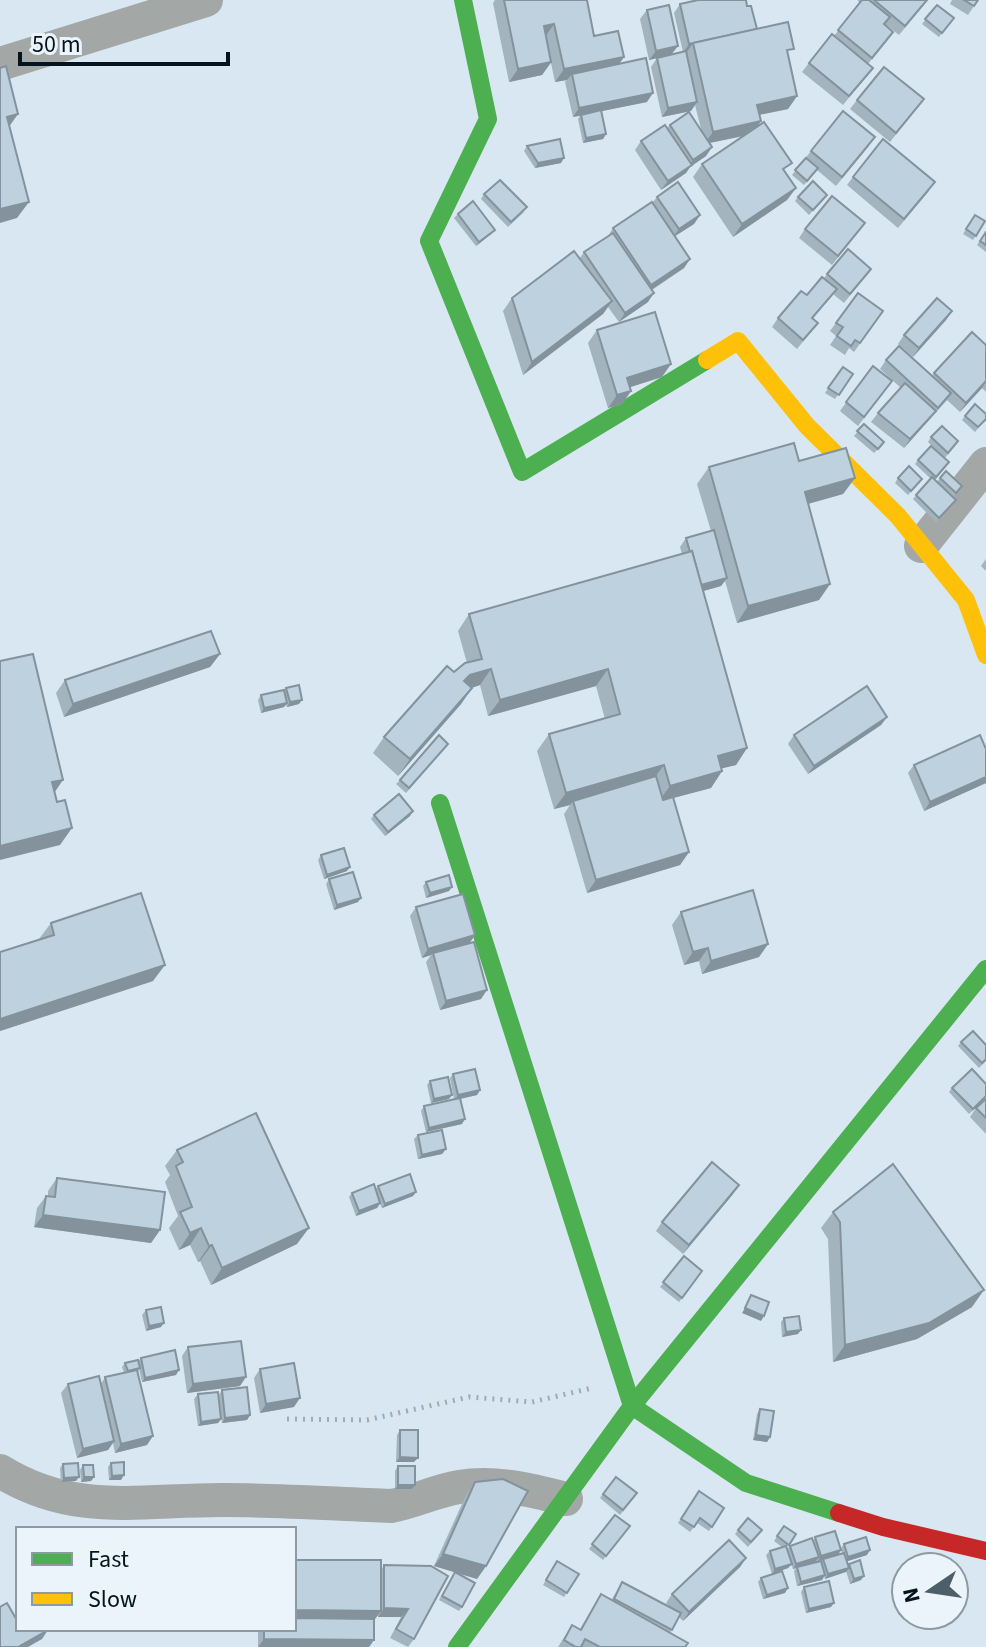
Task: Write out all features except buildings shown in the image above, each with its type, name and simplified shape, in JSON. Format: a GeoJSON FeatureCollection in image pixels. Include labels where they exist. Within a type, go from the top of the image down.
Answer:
{"type":"FeatureCollection","features":[{"type":"Feature","properties":{"kind":"street"},"geometry":{"type":"LineString","coordinates":[[0,64],[206,0]]}},
{"type":"Feature","properties":{"kind":"street"},"geometry":{"type":"LineString","coordinates":[[463,0],[488,119],[429,241],[522,472],[738,341],[807,426],[898,516],[966,600],[986,655]]}},
{"type":"Feature","properties":{"kind":"street"},"geometry":{"type":"LineString","coordinates":[[921,546],[986,464]]}},
{"type":"Feature","properties":{"kind":"street"},"geometry":{"type":"LineString","coordinates":[[440,803],[632,1406],[746,1483],[883,1527],[986,1551]]}},
{"type":"Feature","properties":{"kind":"street"},"geometry":{"type":"LineString","coordinates":[[457,1647],[632,1406],[986,969]]}},
{"type":"Feature","properties":{"kind":"street"},"geometry":{"type":"LineString","coordinates":[[0,1471],[34,1489],[81,1502],[225,1500],[391,1506],[414,1502],[437,1492],[482,1485],[515,1487],[566,1499]]}},
{"type":"Feature","properties":{"kind":"path"},"geometry":{"type":"LineString","coordinates":[[287,1419],[367,1420],[469,1397],[532,1402],[559,1398],[624,1378]]}},
{"type":"Feature","properties":{"kind":"traffic: fast"},"geometry":{"type":"LineString","coordinates":[[463,0],[488,119],[429,241],[522,472],[707,360]]}},
{"type":"Feature","properties":{"kind":"traffic: fast"},"geometry":{"type":"LineString","coordinates":[[440,803],[632,1406],[746,1483],[839,1513]]}},
{"type":"Feature","properties":{"kind":"traffic: fast"},"geometry":{"type":"LineString","coordinates":[[457,1647],[632,1406],[986,969]]}},
{"type":"Feature","properties":{"kind":"traffic: slow"},"geometry":{"type":"LineString","coordinates":[[707,360],[738,341],[807,426],[898,516],[966,600],[986,655]]}},
{"type":"Feature","properties":{"kind":"traffic: jam"},"geometry":{"type":"LineString","coordinates":[[839,1513],[883,1527],[986,1551]]}}]}
